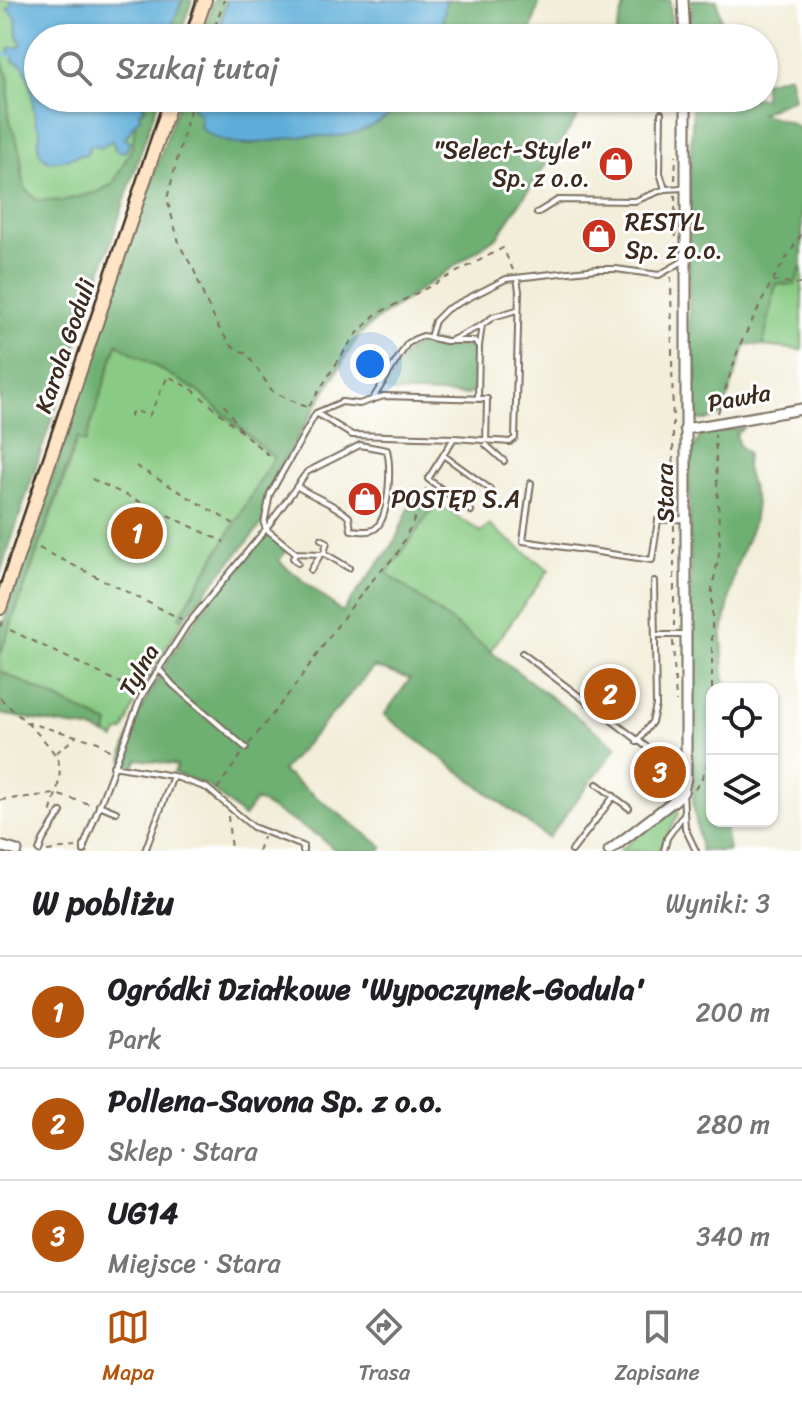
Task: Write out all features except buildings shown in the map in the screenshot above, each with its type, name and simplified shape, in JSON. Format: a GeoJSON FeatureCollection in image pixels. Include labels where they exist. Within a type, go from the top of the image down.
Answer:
{"type":"FeatureCollection","features":[{"type":"Feature","properties":{"kind":"main road"},"geometry":{"type":"LineString","coordinates":[[197,24],[205,0]]}},
{"type":"Feature","properties":{"kind":"main road","name":"Karola Goduli"},"geometry":{"type":"LineString","coordinates":[[0,608],[167,112]]}},
{"type":"Feature","properties":{"kind":"street"},"geometry":{"type":"LineString","coordinates":[[683,0],[684,24]]}},
{"type":"Feature","properties":{"kind":"street","name":"Stara"},"geometry":{"type":"LineString","coordinates":[[683,792],[686,777],[686,635],[679,519],[682,431],[680,188],[685,112]]}},
{"type":"Feature","properties":{"kind":"street","name":"Pawła"},"geometry":{"type":"LineString","coordinates":[[682,431],[802,409]]}},
{"type":"Feature","properties":{"kind":"street"},"geometry":{"type":"LineString","coordinates":[[609,851],[683,792]]}},
{"type":"Feature","properties":{"kind":"street"},"geometry":{"type":"LineString","coordinates":[[0,846],[17,851]]}},
{"type":"Feature","properties":{"kind":"lane"},"geometry":{"type":"LineString","coordinates":[[661,113],[660,173],[665,189]]}},
{"type":"Feature","properties":{"kind":"lane"},"geometry":{"type":"LineString","coordinates":[[537,213],[558,200],[635,201],[665,189],[680,188]]}},
{"type":"Feature","properties":{"kind":"lane"},"geometry":{"type":"LineString","coordinates":[[430,337],[435,321],[447,309],[506,279],[597,269],[659,275],[680,263]]}},
{"type":"Feature","properties":{"kind":"lane"},"geometry":{"type":"LineString","coordinates":[[316,413],[352,435],[510,442],[515,438],[517,278]]}},
{"type":"Feature","properties":{"kind":"lane"},"geometry":{"type":"LineString","coordinates":[[450,341],[493,317],[517,310]]}},
{"type":"Feature","properties":{"kind":"lane"},"geometry":{"type":"LineString","coordinates":[[478,399],[482,325]]}},
{"type":"Feature","properties":{"kind":"lane"},"geometry":{"type":"LineString","coordinates":[[371,402],[407,344],[423,336],[474,341],[479,346]]}},
{"type":"Feature","properties":{"kind":"lane"},"geometry":{"type":"LineString","coordinates":[[349,568],[323,553],[296,553],[264,524],[270,494],[316,413],[342,402],[371,402],[384,396],[487,399],[486,441],[489,449],[504,461]]}},
{"type":"Feature","properties":{"kind":"lane"},"geometry":{"type":"LineString","coordinates":[[454,438],[428,479],[471,511]]}},
{"type":"Feature","properties":{"kind":"lane","name":"Tylna"},"geometry":{"type":"LineString","coordinates":[[84,851],[96,805],[141,697],[187,625],[266,529],[307,472],[360,445],[387,450],[388,493],[382,519],[375,529],[367,532],[351,530],[349,517],[340,509],[298,487]]}},
{"type":"Feature","properties":{"kind":"lane"},"geometry":{"type":"LineString","coordinates":[[443,455],[490,489]]}},
{"type":"Feature","properties":{"kind":"lane"},"geometry":{"type":"LineString","coordinates":[[531,483],[523,541],[652,560],[658,520],[679,519]]}},
{"type":"Feature","properties":{"kind":"lane"},"geometry":{"type":"LineString","coordinates":[[311,570],[327,542],[321,539]]}},
{"type":"Feature","properties":{"kind":"lane"},"geometry":{"type":"LineString","coordinates":[[296,553],[293,558],[298,563]]}},
{"type":"Feature","properties":{"kind":"lane"},"geometry":{"type":"LineString","coordinates":[[637,742],[652,722],[656,706],[654,581]]}},
{"type":"Feature","properties":{"kind":"lane"},"geometry":{"type":"LineString","coordinates":[[655,635],[686,635]]}},
{"type":"Feature","properties":{"kind":"lane"},"geometry":{"type":"LineString","coordinates":[[522,653],[686,777]]}},
{"type":"Feature","properties":{"kind":"lane"},"geometry":{"type":"LineString","coordinates":[[159,669],[173,685],[246,748]]}},
{"type":"Feature","properties":{"kind":"lane"},"geometry":{"type":"LineString","coordinates":[[112,764],[173,776],[207,788],[253,827],[303,846],[303,851]]}},
{"type":"Feature","properties":{"kind":"lane"},"geometry":{"type":"LineString","coordinates":[[145,851],[173,776]]}},
{"type":"Feature","properties":{"kind":"lane"},"geometry":{"type":"LineString","coordinates":[[597,784],[629,808]]}},
{"type":"Feature","properties":{"kind":"lane"},"geometry":{"type":"LineString","coordinates":[[683,792],[685,828],[696,851]]}},
{"type":"Feature","properties":{"kind":"lane"},"geometry":{"type":"LineString","coordinates":[[572,851],[614,796]]}},
{"type":"Feature","properties":{"kind":"lane"},"geometry":{"type":"LineString","coordinates":[[96,805],[116,812]]}},
{"type":"Feature","properties":{"kind":"lane"},"geometry":{"type":"LineString","coordinates":[[39,850],[61,812]]}},
{"type":"Feature","properties":{"kind":"lane"},"geometry":{"type":"LineString","coordinates":[[664,851],[667,838],[684,814]]}},
{"type":"Feature","properties":{"kind":"path"},"geometry":{"type":"LineString","coordinates":[[216,24],[224,0]]}},
{"type":"Feature","properties":{"kind":"path"},"geometry":{"type":"LineString","coordinates":[[189,112],[167,199],[180,246],[220,330],[232,346],[247,354],[273,392],[316,413]]}},
{"type":"Feature","properties":{"kind":"path"},"geometry":{"type":"LineString","coordinates":[[676,143],[680,188]]}},
{"type":"Feature","properties":{"kind":"path"},"geometry":{"type":"LineString","coordinates":[[680,534],[670,319],[671,274],[680,263],[681,159]]}},
{"type":"Feature","properties":{"kind":"path"},"geometry":{"type":"LineString","coordinates":[[712,683],[712,589],[720,549],[716,424],[739,347],[772,281],[802,233]]}},
{"type":"Feature","properties":{"kind":"path"},"geometry":{"type":"LineString","coordinates":[[308,407],[353,338],[375,315],[503,248],[517,278]]}},
{"type":"Feature","properties":{"kind":"path"},"geometry":{"type":"LineString","coordinates":[[772,281],[802,284]]}},
{"type":"Feature","properties":{"kind":"path"},"geometry":{"type":"LineString","coordinates":[[130,417],[133,410],[149,416],[168,376],[193,390],[273,459]]}},
{"type":"Feature","properties":{"kind":"path"},"geometry":{"type":"LineString","coordinates":[[224,405],[240,431]]}},
{"type":"Feature","properties":{"kind":"path"},"geometry":{"type":"LineString","coordinates":[[676,703],[673,693],[674,635],[682,431]]}},
{"type":"Feature","properties":{"kind":"path"},"geometry":{"type":"LineString","coordinates":[[136,466],[234,524]]}},
{"type":"Feature","properties":{"kind":"path"},"geometry":{"type":"LineString","coordinates":[[92,479],[224,542]]}},
{"type":"Feature","properties":{"kind":"path"},"geometry":{"type":"LineString","coordinates":[[214,794],[345,615],[397,554],[416,516],[428,479]]}},
{"type":"Feature","properties":{"kind":"path"},"geometry":{"type":"LineString","coordinates":[[39,548],[166,609],[187,625]]}},
{"type":"Feature","properties":{"kind":"path"},"geometry":{"type":"LineString","coordinates":[[10,630],[135,690]]}},
{"type":"Feature","properties":{"kind":"path"},"geometry":{"type":"LineString","coordinates":[[681,686],[681,700]]}},
{"type":"Feature","properties":{"kind":"path"},"geometry":{"type":"LineString","coordinates":[[0,698],[55,754],[59,769],[50,815],[57,819]]}},
{"type":"Feature","properties":{"kind":"path"},"geometry":{"type":"LineString","coordinates":[[23,721],[98,742],[114,753]]}},
{"type":"Feature","properties":{"kind":"path"},"geometry":{"type":"LineString","coordinates":[[112,764],[121,734],[125,736]]}},
{"type":"Feature","properties":{"kind":"path"},"geometry":{"type":"LineString","coordinates":[[55,754],[77,736]]}},
{"type":"Feature","properties":{"kind":"path"},"geometry":{"type":"LineString","coordinates":[[683,792],[693,791],[707,771],[711,755]]}},
{"type":"Feature","properties":{"kind":"path"},"geometry":{"type":"LineString","coordinates":[[0,800],[55,794],[96,805]]}},
{"type":"Feature","properties":{"kind":"path"},"geometry":{"type":"LineString","coordinates":[[226,805],[231,851]]}},
{"type":"Feature","properties":{"kind":"path"},"geometry":{"type":"LineString","coordinates":[[258,851],[265,832]]}},
{"type":"Feature","properties":{"kind":"path"},"geometry":{"type":"LineString","coordinates":[[39,850],[78,846]]}},
{"type":"Feature","properties":{"kind":"green space"},"geometry":{"type":"Polygon","coordinates":[[[0,0],[27,0],[30,24],[24,24],[24,112],[45,112],[54,130],[136,123],[132,148],[113,184],[98,192],[62,201],[36,200],[24,187],[20,152],[8,116],[9,80],[0,56],[0,0]]]}},
{"type":"Feature","properties":{"kind":"green space"},"geometry":{"type":"Polygon","coordinates":[[[183,0],[192,0],[184,24],[172,24],[183,0]]]}},
{"type":"Feature","properties":{"kind":"green space"},"geometry":{"type":"Polygon","coordinates":[[[214,0],[227,0],[221,24],[206,24],[214,0]]]}},
{"type":"Feature","properties":{"kind":"green space"},"geometry":{"type":"Polygon","coordinates":[[[446,0],[540,0],[533,24],[441,24],[446,0]]]}},
{"type":"Feature","properties":{"kind":"green space"},"geometry":{"type":"Polygon","coordinates":[[[626,0],[670,0],[671,24],[618,24],[626,0]]]}},
{"type":"Feature","properties":{"kind":"green space"},"geometry":{"type":"Polygon","coordinates":[[[691,0],[717,0],[724,24],[692,24],[691,0]]]}},
{"type":"Feature","properties":{"kind":"green space"},"geometry":{"type":"Polygon","coordinates":[[[0,56],[9,80],[8,114],[20,152],[24,187],[36,200],[62,201],[98,192],[113,184],[132,148],[140,112],[154,112],[0,574],[0,56]]]}},
{"type":"Feature","properties":{"kind":"green space"},"geometry":{"type":"Polygon","coordinates":[[[789,75],[794,98],[778,105],[778,78],[789,75]]]}},
{"type":"Feature","properties":{"kind":"green space"},"geometry":{"type":"Polygon","coordinates":[[[175,112],[198,112],[245,145],[308,135],[341,136],[393,112],[581,112],[498,236],[359,335],[275,475],[266,495],[263,521],[259,528],[184,618],[179,617],[274,458],[199,392],[117,344],[85,443],[77,438],[0,655],[0,633],[175,112]]]}},
{"type":"Feature","properties":{"kind":"green space"},"geometry":{"type":"Polygon","coordinates":[[[692,112],[762,112],[760,113],[792,123],[802,131],[802,264],[795,285],[776,284],[763,346],[746,344],[722,414],[709,420],[697,420],[689,410],[689,197],[692,112]]]}},
{"type":"Feature","properties":{"kind":"green space"},"geometry":{"type":"Polygon","coordinates":[[[802,264],[802,350],[763,346],[776,284],[795,285],[802,264]]]}},
{"type":"Feature","properties":{"kind":"green space"},"geometry":{"type":"Polygon","coordinates":[[[429,341],[474,350],[476,377],[472,392],[467,395],[388,392],[385,387],[404,356],[415,346],[429,341]]]}},
{"type":"Feature","properties":{"kind":"green space"},"geometry":{"type":"Polygon","coordinates":[[[117,343],[199,392],[274,458],[179,616],[184,618],[138,695],[124,731],[118,733],[115,739],[106,735],[109,724],[0,671],[0,655],[77,438],[85,443],[117,343]]]}},
{"type":"Feature","properties":{"kind":"green space"},"geometry":{"type":"Polygon","coordinates":[[[745,427],[736,434],[739,446],[747,453],[746,468],[756,503],[753,524],[735,570],[722,637],[725,683],[706,683],[706,827],[725,827],[729,851],[701,851],[693,805],[689,457],[701,435],[745,427]]]}},
{"type":"Feature","properties":{"kind":"green space"},"geometry":{"type":"Polygon","coordinates":[[[417,489],[437,503],[387,573],[617,747],[548,838],[384,715],[410,679],[374,667],[282,771],[383,847],[380,851],[336,851],[320,837],[256,800],[244,817],[208,786],[174,773],[177,765],[138,759],[134,767],[124,763],[128,741],[158,679],[202,611],[253,546],[265,536],[272,537],[287,549],[279,561],[342,612],[394,543],[417,489]]]}},
{"type":"Feature","properties":{"kind":"green space"},"geometry":{"type":"Polygon","coordinates":[[[437,503],[481,532],[489,525],[549,570],[490,651],[386,573],[437,503]]]}},
{"type":"Feature","properties":{"kind":"green space"},"geometry":{"type":"Polygon","coordinates":[[[0,671],[109,724],[106,735],[94,730],[0,714],[0,671]]]}},
{"type":"Feature","properties":{"kind":"green space"},"geometry":{"type":"Polygon","coordinates":[[[676,809],[679,813],[659,851],[619,851],[664,814],[676,809]]]}},
{"type":"Feature","properties":{"kind":"water"},"geometry":{"type":"Polygon","coordinates":[[[11,0],[182,0],[173,24],[24,24],[24,67],[13,61],[13,55],[9,52],[9,48],[22,44],[17,35],[16,17],[7,9],[11,7],[11,0]]]}},
{"type":"Feature","properties":{"kind":"water"},"geometry":{"type":"Polygon","coordinates":[[[227,0],[446,0],[441,24],[221,24],[227,0]]]}},
{"type":"Feature","properties":{"kind":"water"},"geometry":{"type":"Polygon","coordinates":[[[34,112],[139,112],[140,118],[124,139],[130,142],[126,151],[115,149],[112,140],[100,148],[97,145],[89,146],[87,154],[61,161],[43,157],[39,148],[40,130],[34,112]]]}},
{"type":"Feature","properties":{"kind":"water"},"geometry":{"type":"Polygon","coordinates":[[[198,112],[392,112],[357,132],[251,144],[212,136],[200,127],[201,115],[198,112]]]}},
{"type":"Feature","properties":{"kind":"waterway"},"geometry":{"type":"LineString","coordinates":[[0,54],[13,55]]}},
{"type":"Feature","properties":{"kind":"tram line"},"geometry":{"type":"LineString","coordinates":[[188,24],[196,0]]}},
{"type":"Feature","properties":{"kind":"tram line"},"geometry":{"type":"LineString","coordinates":[[0,584],[159,112]]}},
{"type":"Feature","properties":{"kind":"place","name":"\"Select-Style\" Sp. z o.o."},"geometry":{"type":"Point","coordinates":[616,164]}},
{"type":"Feature","properties":{"kind":"place","name":"RESTYL Sp. z o.o."},"geometry":{"type":"Point","coordinates":[599,236]}},
{"type":"Feature","properties":{"kind":"place","name":"POSTĘP S.A"},"geometry":{"type":"Point","coordinates":[365,499]}},
{"type":"Feature","properties":{"kind":"place","name":"Ogródki Działkowe 'Wypoczynek-Godula'"},"geometry":{"type":"Point","coordinates":[137,533]}},
{"type":"Feature","properties":{"kind":"place","name":"Pollena-Savona Sp. z o.o."},"geometry":{"type":"Point","coordinates":[610,694]}},
{"type":"Feature","properties":{"kind":"place","name":"UG14"},"geometry":{"type":"Point","coordinates":[660,772]}}]}
